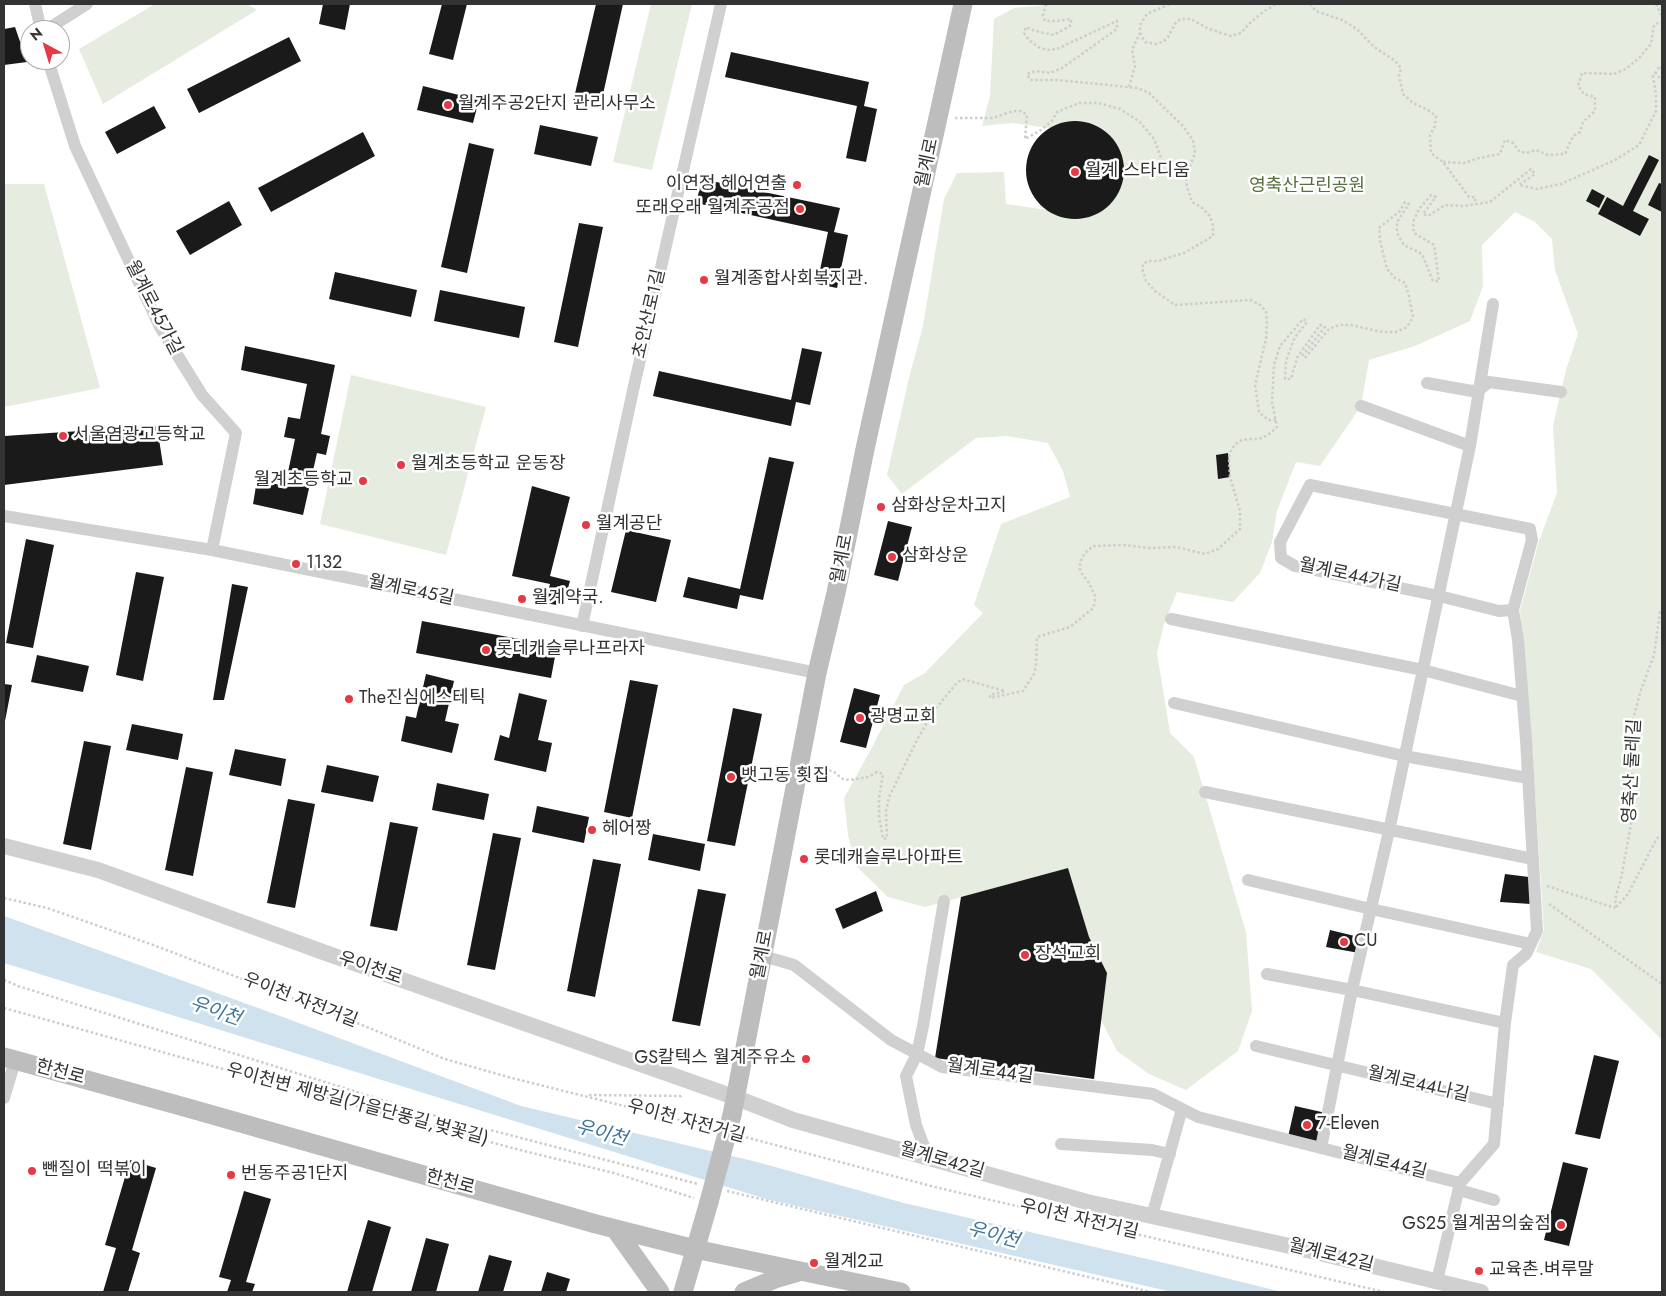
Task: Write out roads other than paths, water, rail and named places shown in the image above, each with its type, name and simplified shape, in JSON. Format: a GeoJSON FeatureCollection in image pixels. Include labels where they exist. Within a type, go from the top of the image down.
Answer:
{"type":"FeatureCollection","features":[{"type":"Feature","properties":{"kind":"main road","name":"월계로"},"geometry":{"type":"LineString","coordinates":[[695,1249],[715,1196],[817,673],[964,4]]}},
{"type":"Feature","properties":{"kind":"main road","name":"한천로"},"geometry":{"type":"LineString","coordinates":[[9,1059],[615,1229],[695,1249],[900,1292]]}},
{"type":"Feature","properties":{"kind":"main road"},"geometry":{"type":"LineString","coordinates":[[615,1229],[660,1292]]}},
{"type":"Feature","properties":{"kind":"main road"},"geometry":{"type":"LineString","coordinates":[[683,1292],[695,1249]]}},
{"type":"Feature","properties":{"kind":"main road"},"geometry":{"type":"LineString","coordinates":[[744,1292],[775,1279],[802,1272]]}},
{"type":"Feature","properties":{"kind":"street"},"geometry":{"type":"LineString","coordinates":[[35,4],[39,20]]}},
{"type":"Feature","properties":{"kind":"street"},"geometry":{"type":"LineString","coordinates":[[62,20],[87,4]]}},
{"type":"Feature","properties":{"kind":"street","name":"초안산로1길"},"geometry":{"type":"LineString","coordinates":[[582,626],[634,386],[721,4]]}},
{"type":"Feature","properties":{"kind":"street","name":"월계로45가길"},"geometry":{"type":"LineString","coordinates":[[51,70],[75,146],[160,327],[202,395],[236,433],[212,550]]}},
{"type":"Feature","properties":{"kind":"street"},"geometry":{"type":"LineString","coordinates":[[1321,1148],[1352,990],[1389,831],[1470,446],[1493,304]]}},
{"type":"Feature","properties":{"kind":"street"},"geometry":{"type":"LineString","coordinates":[[1427,382],[1472,391],[1479,390],[1489,382],[1561,392]]}},
{"type":"Feature","properties":{"kind":"street"},"geometry":{"type":"LineString","coordinates":[[1361,406],[1470,446]]}},
{"type":"Feature","properties":{"kind":"street","name":"월계로44가길"},"geometry":{"type":"LineString","coordinates":[[1438,596],[1295,566],[1281,558],[1280,542],[1310,485],[1456,514]]}},
{"type":"Feature","properties":{"kind":"street"},"geometry":{"type":"LineString","coordinates":[[1437,1282],[1460,1186],[1494,1144],[1505,1023],[1513,965],[1526,954],[1537,931],[1518,640],[1513,610],[1532,540],[1530,529],[1456,514]]}},
{"type":"Feature","properties":{"kind":"street","name":"월계로45길"},"geometry":{"type":"LineString","coordinates":[[4,516],[212,550],[817,673]]}},
{"type":"Feature","properties":{"kind":"street"},"geometry":{"type":"LineString","coordinates":[[1438,596],[1499,611],[1513,610]]}},
{"type":"Feature","properties":{"kind":"street"},"geometry":{"type":"LineString","coordinates":[[1171,619],[1423,670],[1522,696]]}},
{"type":"Feature","properties":{"kind":"street"},"geometry":{"type":"LineString","coordinates":[[1174,703],[1404,756],[1528,778]]}},
{"type":"Feature","properties":{"kind":"street"},"geometry":{"type":"LineString","coordinates":[[1204,792],[1533,859]]}},
{"type":"Feature","properties":{"kind":"street","name":"우이천로"},"geometry":{"type":"LineString","coordinates":[[4,846],[98,870],[687,1081],[733,1106]]}},
{"type":"Feature","properties":{"kind":"street"},"geometry":{"type":"LineString","coordinates":[[1248,880],[1531,944]]}},
{"type":"Feature","properties":{"kind":"street"},"geometry":{"type":"LineString","coordinates":[[928,1157],[916,1125],[906,1076],[917,1054],[944,901]]}},
{"type":"Feature","properties":{"kind":"street","name":"월계로44길"},"geometry":{"type":"LineString","coordinates":[[763,956],[794,965],[892,1040],[942,1067],[1153,1094],[1198,1117],[1460,1186],[1494,1200]]}},
{"type":"Feature","properties":{"kind":"street"},"geometry":{"type":"LineString","coordinates":[[1267,974],[1505,1023]]}},
{"type":"Feature","properties":{"kind":"street"},"geometry":{"type":"LineString","coordinates":[[1256,1046],[1337,1066]]}},
{"type":"Feature","properties":{"kind":"street"},"geometry":{"type":"LineString","coordinates":[[4,1098],[9,1059]]}},
{"type":"Feature","properties":{"kind":"street","name":"월계로44나길"},"geometry":{"type":"LineString","coordinates":[[1337,1066],[1498,1104]]}},
{"type":"Feature","properties":{"kind":"street","name":"월계로42길"},"geometry":{"type":"LineString","coordinates":[[733,1106],[793,1120],[1087,1202],[1300,1248],[1481,1292]]}},
{"type":"Feature","properties":{"kind":"street"},"geometry":{"type":"LineString","coordinates":[[1152,1216],[1182,1109]]}},
{"type":"Feature","properties":{"kind":"street"},"geometry":{"type":"LineString","coordinates":[[1061,1144],[1152,1150],[1170,1154]]}},
{"type":"Feature","properties":{"kind":"water","name":"우이천"},"geometry":{"type":"Polygon","coordinates":[[[4,916],[521,1106],[757,1162],[904,1203],[1282,1292],[1172,1292],[766,1199],[4,963],[4,916]]]}},
{"type":"Feature","properties":{"kind":"place","name":"월계주공2단지 관리사무소"},"geometry":{"type":"Point","coordinates":[448,105]}},
{"type":"Feature","properties":{"kind":"place","name":"월계 스타디움"},"geometry":{"type":"Point","coordinates":[1075,172]}},
{"type":"Feature","properties":{"kind":"place","name":"이연정 헤어연출"},"geometry":{"type":"Point","coordinates":[797,185]}},
{"type":"Feature","properties":{"kind":"place","name":"또래오래 월계주공점"},"geometry":{"type":"Point","coordinates":[800,209]}},
{"type":"Feature","properties":{"kind":"place","name":"월계종합사회복지관."},"geometry":{"type":"Point","coordinates":[704,280]}},
{"type":"Feature","properties":{"kind":"place","name":"서울염광고등학교"},"geometry":{"type":"Point","coordinates":[63,436]}},
{"type":"Feature","properties":{"kind":"place","name":"월계초등학교 운동장"},"geometry":{"type":"Point","coordinates":[401,465]}},
{"type":"Feature","properties":{"kind":"place","name":"월계초등학교"},"geometry":{"type":"Point","coordinates":[363,481]}},
{"type":"Feature","properties":{"kind":"place","name":"삼화상운차고지"},"geometry":{"type":"Point","coordinates":[881,507]}},
{"type":"Feature","properties":{"kind":"place","name":"월계공단"},"geometry":{"type":"Point","coordinates":[586,525]}},
{"type":"Feature","properties":{"kind":"place","name":"삼화상운"},"geometry":{"type":"Point","coordinates":[892,557]}},
{"type":"Feature","properties":{"kind":"place","name":"1132"},"geometry":{"type":"Point","coordinates":[296,564]}},
{"type":"Feature","properties":{"kind":"place","name":"월계약국."},"geometry":{"type":"Point","coordinates":[522,599]}},
{"type":"Feature","properties":{"kind":"place","name":"롯데캐슬루나프라자"},"geometry":{"type":"Point","coordinates":[486,650]}},
{"type":"Feature","properties":{"kind":"place","name":"The진심에스테틱"},"geometry":{"type":"Point","coordinates":[349,699]}},
{"type":"Feature","properties":{"kind":"place","name":"광명교회"},"geometry":{"type":"Point","coordinates":[860,718]}},
{"type":"Feature","properties":{"kind":"place","name":"뱃고동 횟집"},"geometry":{"type":"Point","coordinates":[731,777]}},
{"type":"Feature","properties":{"kind":"place","name":"헤어짱"},"geometry":{"type":"Point","coordinates":[592,830]}},
{"type":"Feature","properties":{"kind":"place","name":"롯데캐슬루나아파트"},"geometry":{"type":"Point","coordinates":[804,859]}},
{"type":"Feature","properties":{"kind":"place","name":"CU"},"geometry":{"type":"Point","coordinates":[1344,942]}},
{"type":"Feature","properties":{"kind":"place","name":"장석교회"},"geometry":{"type":"Point","coordinates":[1025,955]}},
{"type":"Feature","properties":{"kind":"place","name":"GS칼텍스 월계주유소"},"geometry":{"type":"Point","coordinates":[806,1059]}},
{"type":"Feature","properties":{"kind":"place","name":"7-Eleven"},"geometry":{"type":"Point","coordinates":[1307,1125]}},
{"type":"Feature","properties":{"kind":"place","name":"뺀질이 떡볶이"},"geometry":{"type":"Point","coordinates":[32,1171]}},
{"type":"Feature","properties":{"kind":"place","name":"번동주공1단지"},"geometry":{"type":"Point","coordinates":[231,1175]}},
{"type":"Feature","properties":{"kind":"place","name":"GS25 월계꿈의숲점"},"geometry":{"type":"Point","coordinates":[1561,1225]}},
{"type":"Feature","properties":{"kind":"place","name":"월계2교"},"geometry":{"type":"Point","coordinates":[814,1263]}},
{"type":"Feature","properties":{"kind":"place","name":"교육촌.벼루말"},"geometry":{"type":"Point","coordinates":[1479,1271]}},
{"type":"Feature","properties":{"kind":"park label","name":"영축산근린공원"},"geometry":{"type":"Point","coordinates":[1307,187]}}]}
